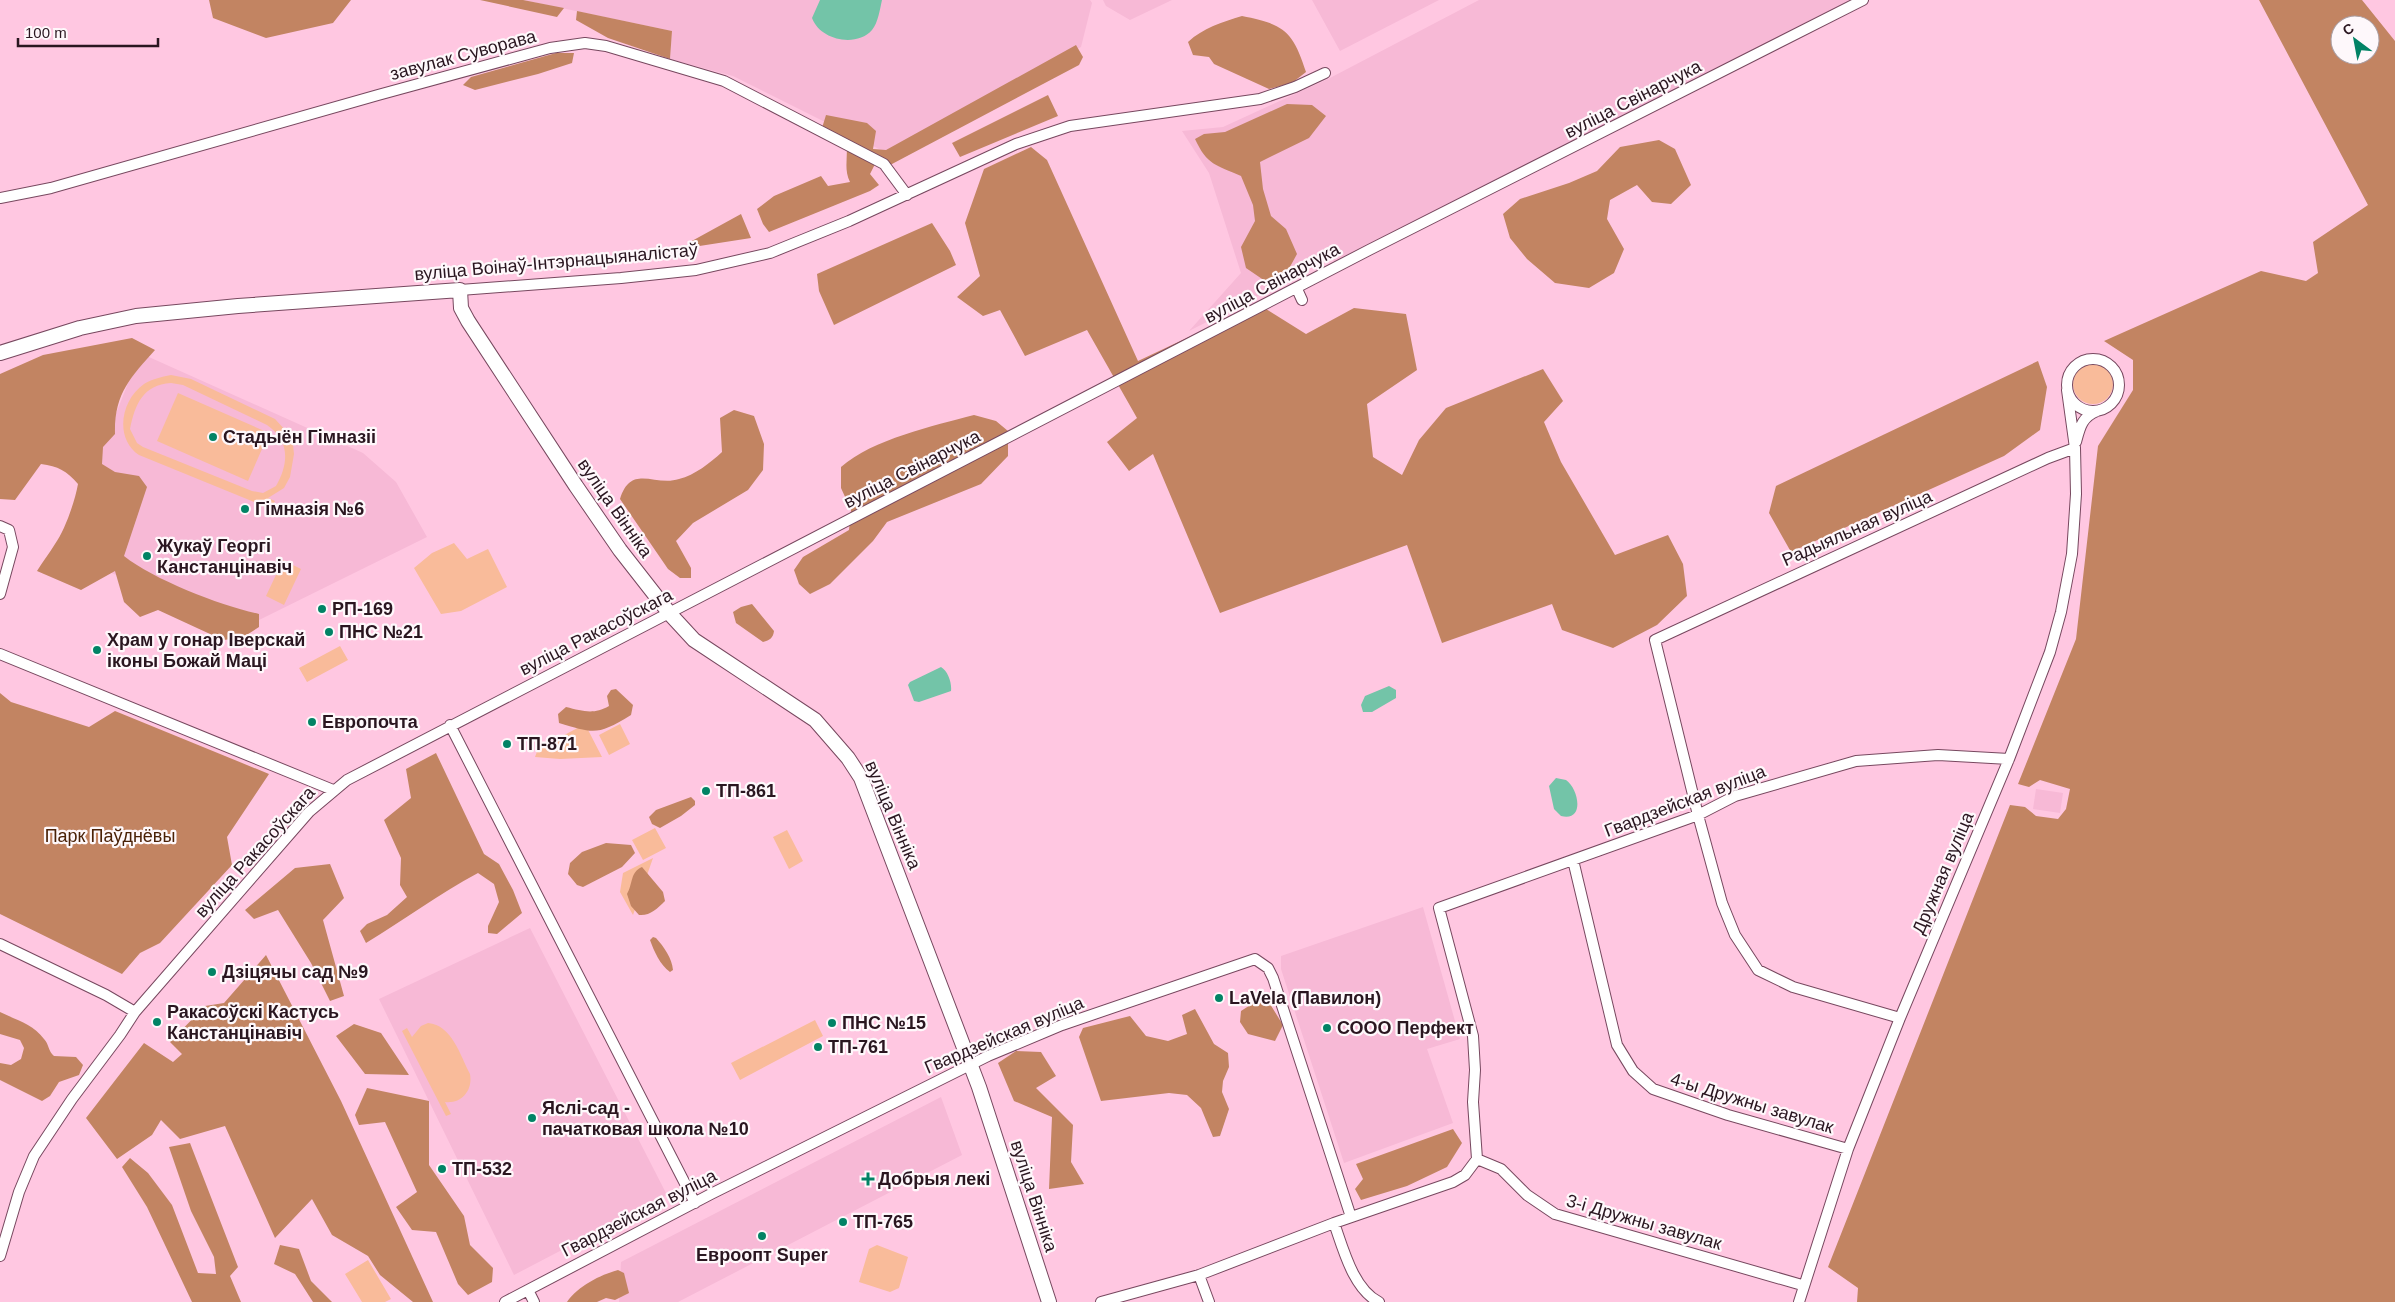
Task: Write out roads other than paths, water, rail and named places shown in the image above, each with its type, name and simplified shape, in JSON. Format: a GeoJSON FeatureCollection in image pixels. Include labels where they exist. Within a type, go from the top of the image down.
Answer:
{"type":"FeatureCollection","features":[{"type":"Feature","properties":{"kind":"street","name":"вуліца Свінарчука"},"geometry":{"type":"LineString","coordinates":[[698,598],[1863,0]]}},
{"type":"Feature","properties":{"kind":"street","name":"завулак Суворава"},"geometry":{"type":"LineString","coordinates":[[0,198],[51,188],[550,48],[585,43],[606,46],[724,81],[884,164],[907,195]]}},
{"type":"Feature","properties":{"kind":"street","name":"вуліца Воінаў-Інтэрнацыяналістаў"},"geometry":{"type":"LineString","coordinates":[[0,353],[80,328],[136,316],[238,306],[696,270],[770,253],[849,221],[1016,144],[1070,126],[1260,99],[1295,87],[1325,72]]}},
{"type":"Feature","properties":{"kind":"street"},"geometry":{"type":"LineString","coordinates":[[1297,289],[1302,300]]}},
{"type":"Feature","properties":{"kind":"street","name":"вуліца Вінніка"},"geometry":{"type":"LineString","coordinates":[[460,290],[461,308],[474,329],[620,550],[670,614],[694,640],[815,720],[848,758],[870,800],[971,1064],[1049,1302]]}},
{"type":"Feature","properties":{"kind":"street"},"geometry":{"type":"LineString","coordinates":[[2097,359],[2105,362],[2117,374],[2119,383],[2114,400],[2100,410],[2089,414],[2081,422],[2074,448],[2068,390],[2069,374],[2080,362],[2097,359]]}},
{"type":"Feature","properties":{"kind":"street"},"geometry":{"type":"LineString","coordinates":[[2068,390],[2070,398],[2083,409],[2100,410]]}},
{"type":"Feature","properties":{"kind":"street","name":"Радыяльная вуліца"},"geometry":{"type":"LineString","coordinates":[[1698,815],[1655,640],[1781,580],[2048,458],[2074,448]]}},
{"type":"Feature","properties":{"kind":"street","name":"Дружная вуліца"},"geometry":{"type":"LineString","coordinates":[[1799,1302],[1802,1285],[1848,1149],[1900,1018],[2009,759],[2050,652],[2061,612],[2072,554],[2076,494],[2074,448]]}},
{"type":"Feature","properties":{"kind":"street"},"geometry":{"type":"LineString","coordinates":[[0,526],[9,530],[13,547],[0,594]]}},
{"type":"Feature","properties":{"kind":"street","name":"вуліца Ракасоўскага"},"geometry":{"type":"LineString","coordinates":[[0,1256],[19,1192],[34,1156],[72,1099],[120,1035],[134,1012],[309,812],[333,790],[380,762],[698,598]]}},
{"type":"Feature","properties":{"kind":"street"},"geometry":{"type":"LineString","coordinates":[[0,654],[333,790]]}},
{"type":"Feature","properties":{"kind":"street"},"geometry":{"type":"LineString","coordinates":[[450,725],[695,1203]]}},
{"type":"Feature","properties":{"kind":"street","name":"Гвардзейская вуліца"},"geometry":{"type":"LineString","coordinates":[[1477,1159],[1473,1102],[1475,1070],[1473,1036],[1439,908],[1698,815],[1735,796],[1856,761],[1938,755],[2009,759]]}},
{"type":"Feature","properties":{"kind":"street"},"geometry":{"type":"LineString","coordinates":[[1698,815],[1722,902],[1735,935],[1758,970],[1793,986],[1900,1018]]}},
{"type":"Feature","properties":{"kind":"street","name":"4-ы Дружны завулак"},"geometry":{"type":"LineString","coordinates":[[1573,860],[1617,1045],[1633,1071],[1653,1089],[1728,1115],[1848,1149]]}},
{"type":"Feature","properties":{"kind":"street"},"geometry":{"type":"LineString","coordinates":[[0,944],[106,995],[134,1012]]}},
{"type":"Feature","properties":{"kind":"street","name":"Гвардзейская вуліца"},"geometry":{"type":"LineString","coordinates":[[505,1302],[695,1203],[971,1064],[1062,1025],[1255,959],[1268,968],[1273,978],[1351,1217]]}},
{"type":"Feature","properties":{"kind":"street"},"geometry":{"type":"LineString","coordinates":[[1101,1302],[1199,1274],[1334,1223],[1453,1182],[1465,1175],[1477,1159]]}},
{"type":"Feature","properties":{"kind":"street","name":"3-і Дружны завулак"},"geometry":{"type":"LineString","coordinates":[[1477,1159],[1501,1169],[1527,1195],[1555,1214],[1802,1285]]}},
{"type":"Feature","properties":{"kind":"street"},"geometry":{"type":"LineString","coordinates":[[1334,1223],[1350,1267],[1360,1283],[1379,1302]]}},
{"type":"Feature","properties":{"kind":"street"},"geometry":{"type":"LineString","coordinates":[[1199,1274],[1208,1302]]}},
{"type":"Feature","properties":{"kind":"street"},"geometry":{"type":"LineString","coordinates":[[528,1290],[534,1302]]}},
{"type":"Feature","properties":{"kind":"place","name":"Стадыён Гімназіі"},"geometry":{"type":"Point","coordinates":[213,437]}},
{"type":"Feature","properties":{"kind":"place","name":"Гімназія №6"},"geometry":{"type":"Point","coordinates":[245,509]}},
{"type":"Feature","properties":{"kind":"place","name":"Жукаў Георгі Канстанцінавіч"},"geometry":{"type":"Point","coordinates":[147,556]}},
{"type":"Feature","properties":{"kind":"place","name":"РП-169"},"geometry":{"type":"Point","coordinates":[322,609]}},
{"type":"Feature","properties":{"kind":"place","name":"ПНС №21"},"geometry":{"type":"Point","coordinates":[329,632]}},
{"type":"Feature","properties":{"kind":"place","name":"Храм у гонар Іверскай іконы Божай Маці"},"geometry":{"type":"Point","coordinates":[97,650]}},
{"type":"Feature","properties":{"kind":"place","name":"Европочта"},"geometry":{"type":"Point","coordinates":[312,722]}},
{"type":"Feature","properties":{"kind":"place","name":"ТП-871"},"geometry":{"type":"Point","coordinates":[507,744]}},
{"type":"Feature","properties":{"kind":"place","name":"ТП-861"},"geometry":{"type":"Point","coordinates":[706,791]}},
{"type":"Feature","properties":{"kind":"place","name":"Дзіцячы сад №9"},"geometry":{"type":"Point","coordinates":[212,972]}},
{"type":"Feature","properties":{"kind":"place","name":"LaVela (Павилон)"},"geometry":{"type":"Point","coordinates":[1219,998]}},
{"type":"Feature","properties":{"kind":"place","name":"Ракасоўскі Кастусь Канстанцінавіч"},"geometry":{"type":"Point","coordinates":[157,1022]}},
{"type":"Feature","properties":{"kind":"place","name":"ПНС №15"},"geometry":{"type":"Point","coordinates":[832,1023]}},
{"type":"Feature","properties":{"kind":"place","name":"СООО Перфект"},"geometry":{"type":"Point","coordinates":[1327,1028]}},
{"type":"Feature","properties":{"kind":"place","name":"ТП-761"},"geometry":{"type":"Point","coordinates":[818,1047]}},
{"type":"Feature","properties":{"kind":"place","name":"Яслі-сад - пачатковая школа №10"},"geometry":{"type":"Point","coordinates":[532,1118]}},
{"type":"Feature","properties":{"kind":"place","name":"ТП-532"},"geometry":{"type":"Point","coordinates":[442,1169]}},
{"type":"Feature","properties":{"kind":"place","name":"Добрыя лекі"},"geometry":{"type":"Point","coordinates":[868,1179]}},
{"type":"Feature","properties":{"kind":"place","name":"ТП-765"},"geometry":{"type":"Point","coordinates":[843,1222]}},
{"type":"Feature","properties":{"kind":"place","name":"Евроопт Super"},"geometry":{"type":"Point","coordinates":[762,1236]}},
{"type":"Feature","properties":{"kind":"park label","name":"Парк Паўднёвы"},"geometry":{"type":"Point","coordinates":[110,836]}}]}
